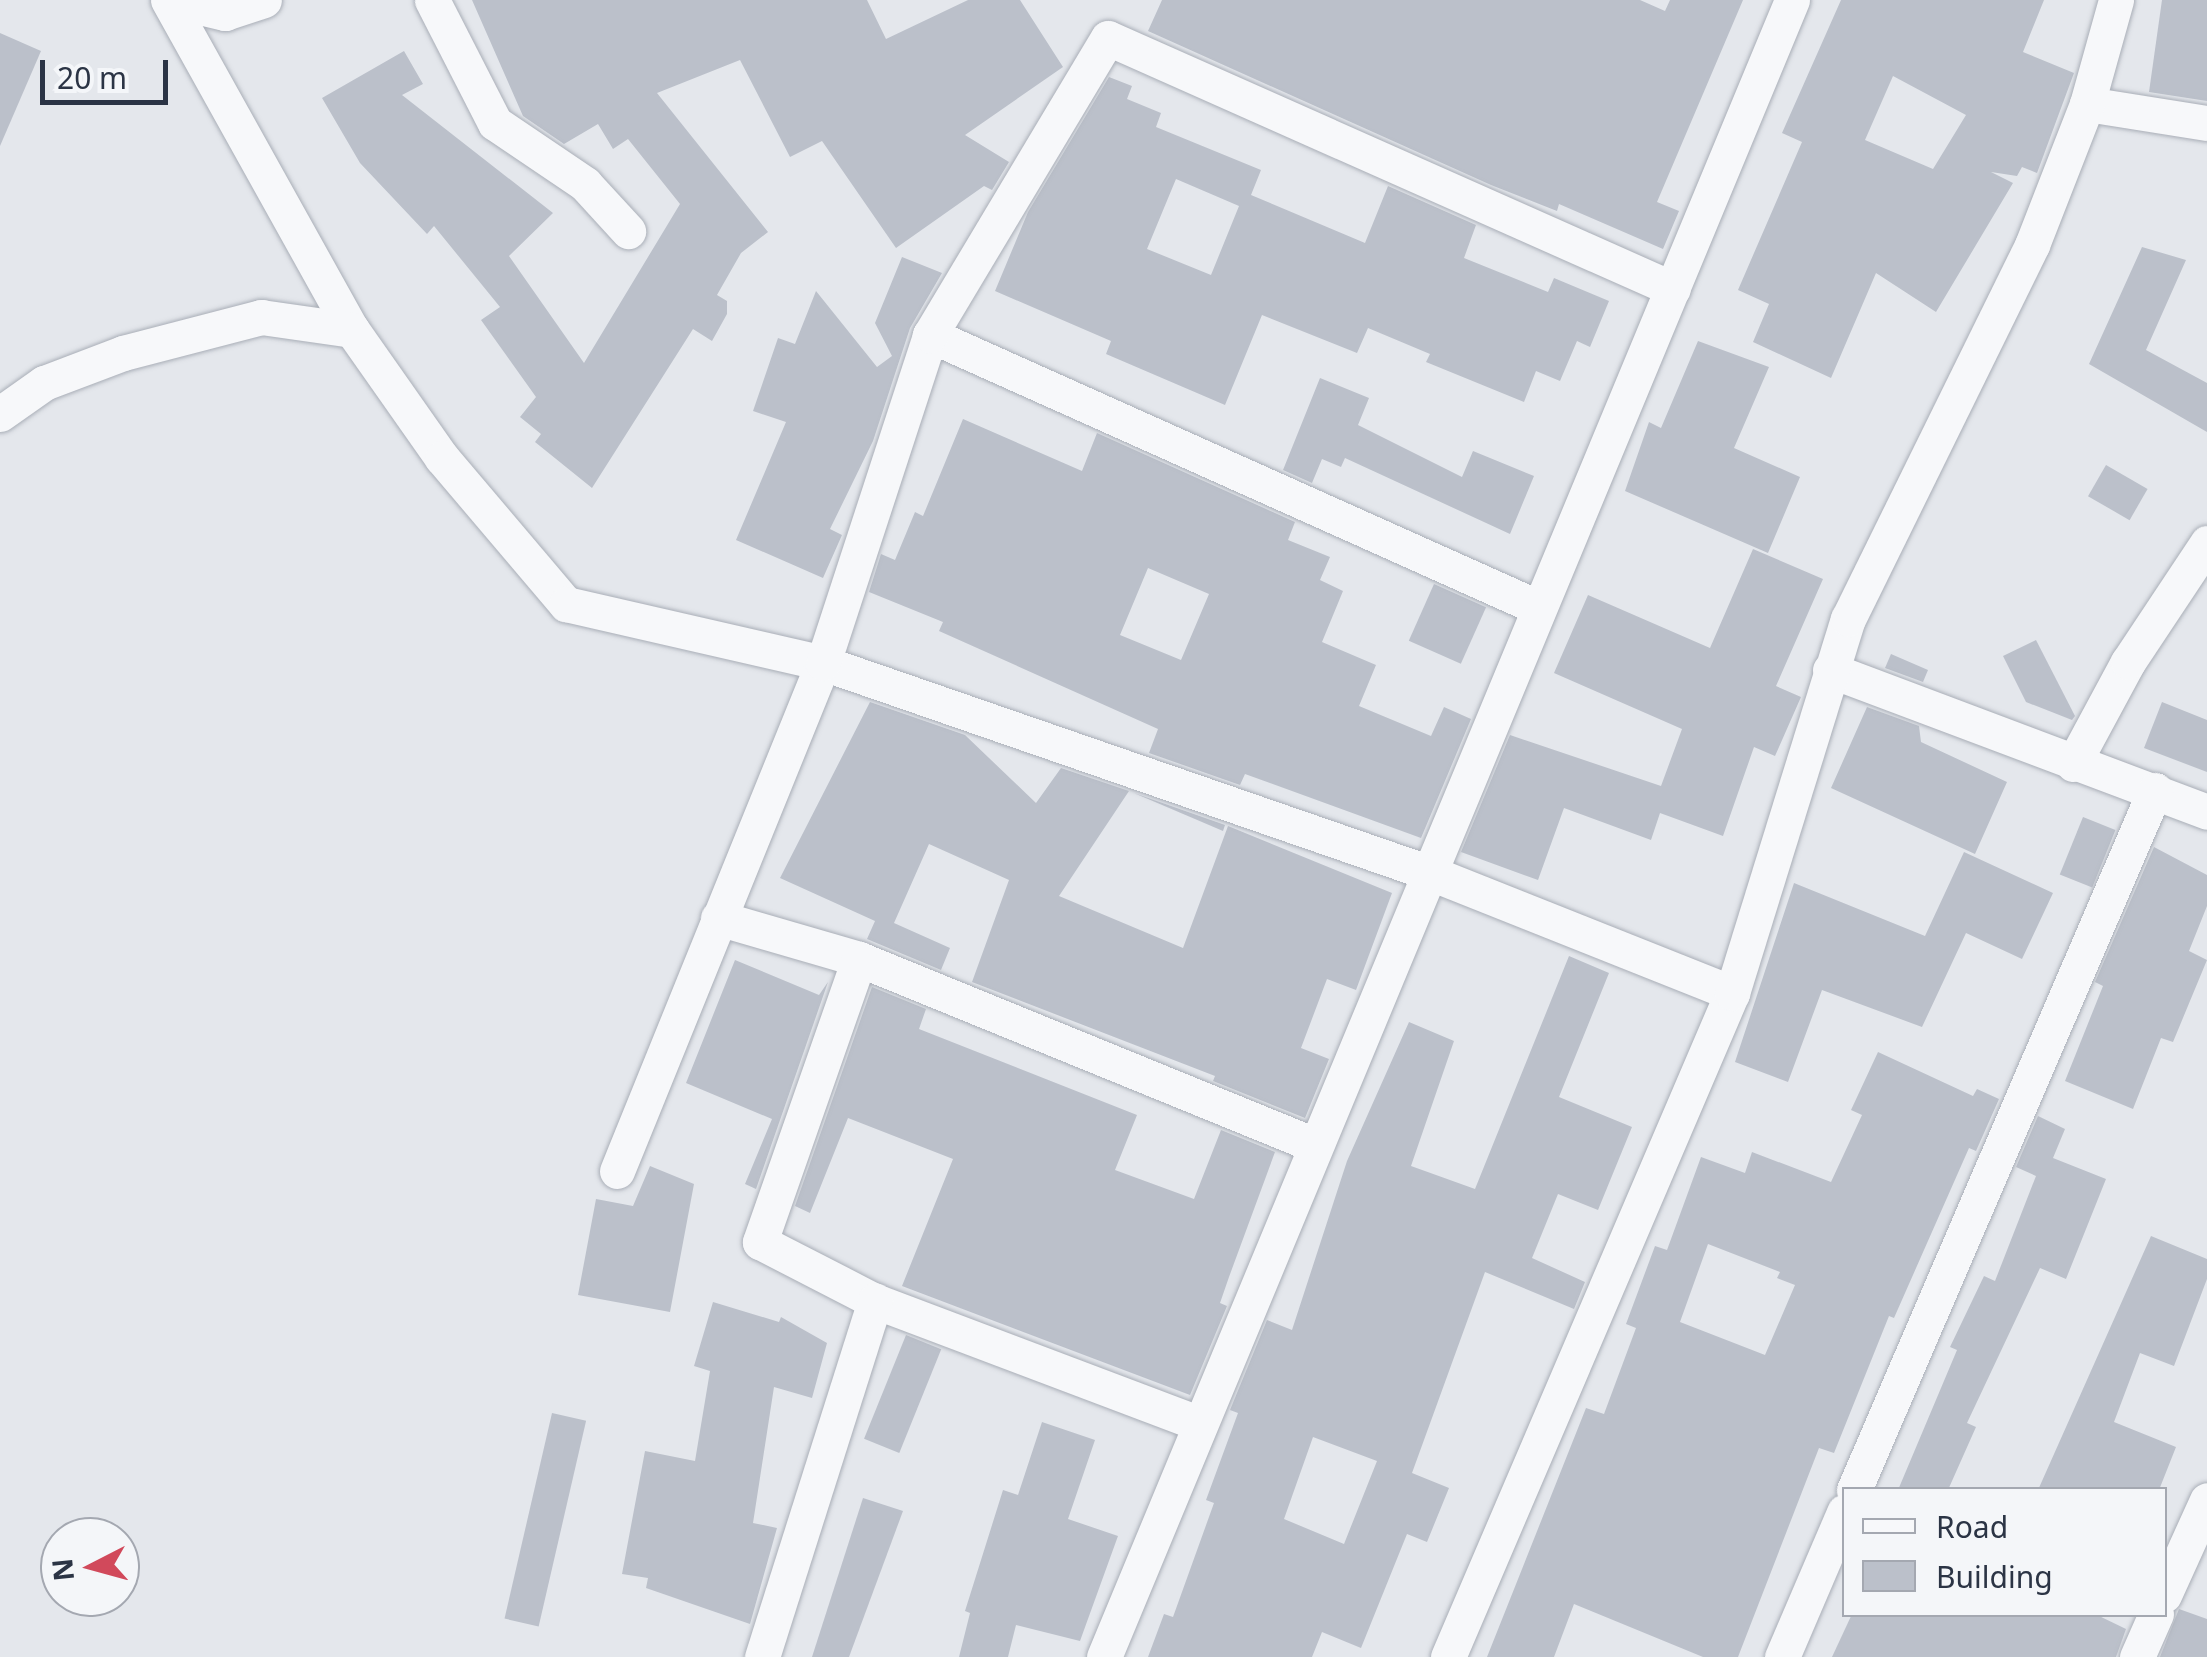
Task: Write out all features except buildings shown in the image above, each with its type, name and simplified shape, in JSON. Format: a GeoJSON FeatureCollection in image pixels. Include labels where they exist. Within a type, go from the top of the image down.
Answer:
{"type":"FeatureCollection","features":[{"type":"Feature","properties":{"kind":"street"},"geometry":{"type":"LineString","coordinates":[[168,0],[225,13],[264,0]]}},
{"type":"Feature","properties":{"kind":"street"},"geometry":{"type":"LineString","coordinates":[[168,0],[352,330],[442,458],[566,604],[823,663],[1434,874],[1732,992]]}},
{"type":"Feature","properties":{"kind":"street"},"geometry":{"type":"LineString","coordinates":[[432,0],[496,124],[585,184],[628,231]]}},
{"type":"Feature","properties":{"kind":"street"},"geometry":{"type":"LineString","coordinates":[[1448,1657],[1732,992],[1830,670],[1911,484],[2032,245],[2087,104],[2116,0]]}},
{"type":"Feature","properties":{"kind":"street"},"geometry":{"type":"LineString","coordinates":[[1104,1657],[1314,1145],[1434,874],[1535,606],[1673,289],[1787,2]]}},
{"type":"Feature","properties":{"kind":"street"},"geometry":{"type":"LineString","coordinates":[[618,1170],[823,663],[930,335],[1108,38],[1673,289]]}},
{"type":"Feature","properties":{"kind":"street"},"geometry":{"type":"LineString","coordinates":[[2087,104],[2207,123]]}},
{"type":"Feature","properties":{"kind":"street"},"geometry":{"type":"LineString","coordinates":[[0,414],[60,377],[261,317],[352,330]]}},
{"type":"Feature","properties":{"kind":"street"},"geometry":{"type":"LineString","coordinates":[[930,335],[1535,606]]}},
{"type":"Feature","properties":{"kind":"street"},"geometry":{"type":"LineString","coordinates":[[2073,764],[2128,662],[2207,544]]}},
{"type":"Feature","properties":{"kind":"street"},"geometry":{"type":"LineString","coordinates":[[1830,670],[2207,812]]}},
{"type":"Feature","properties":{"kind":"street"},"geometry":{"type":"LineString","coordinates":[[1855,1487],[2154,790]]}},
{"type":"Feature","properties":{"kind":"street"},"geometry":{"type":"LineString","coordinates":[[718,918],[859,959],[1314,1145]]}},
{"type":"Feature","properties":{"kind":"street"},"geometry":{"type":"LineString","coordinates":[[859,959],[760,1242],[875,1301],[1198,1422]]}},
{"type":"Feature","properties":{"kind":"street"},"geometry":{"type":"LineString","coordinates":[[762,1657],[875,1301]]}},
{"type":"Feature","properties":{"kind":"street"},"geometry":{"type":"LineString","coordinates":[[2167,1589],[2207,1500]]}},
{"type":"Feature","properties":{"kind":"street"},"geometry":{"type":"LineString","coordinates":[[1782,1657],[1842,1517]]}},
{"type":"Feature","properties":{"kind":"street"},"geometry":{"type":"LineString","coordinates":[[2137,1657],[2155,1617]]}}]}
